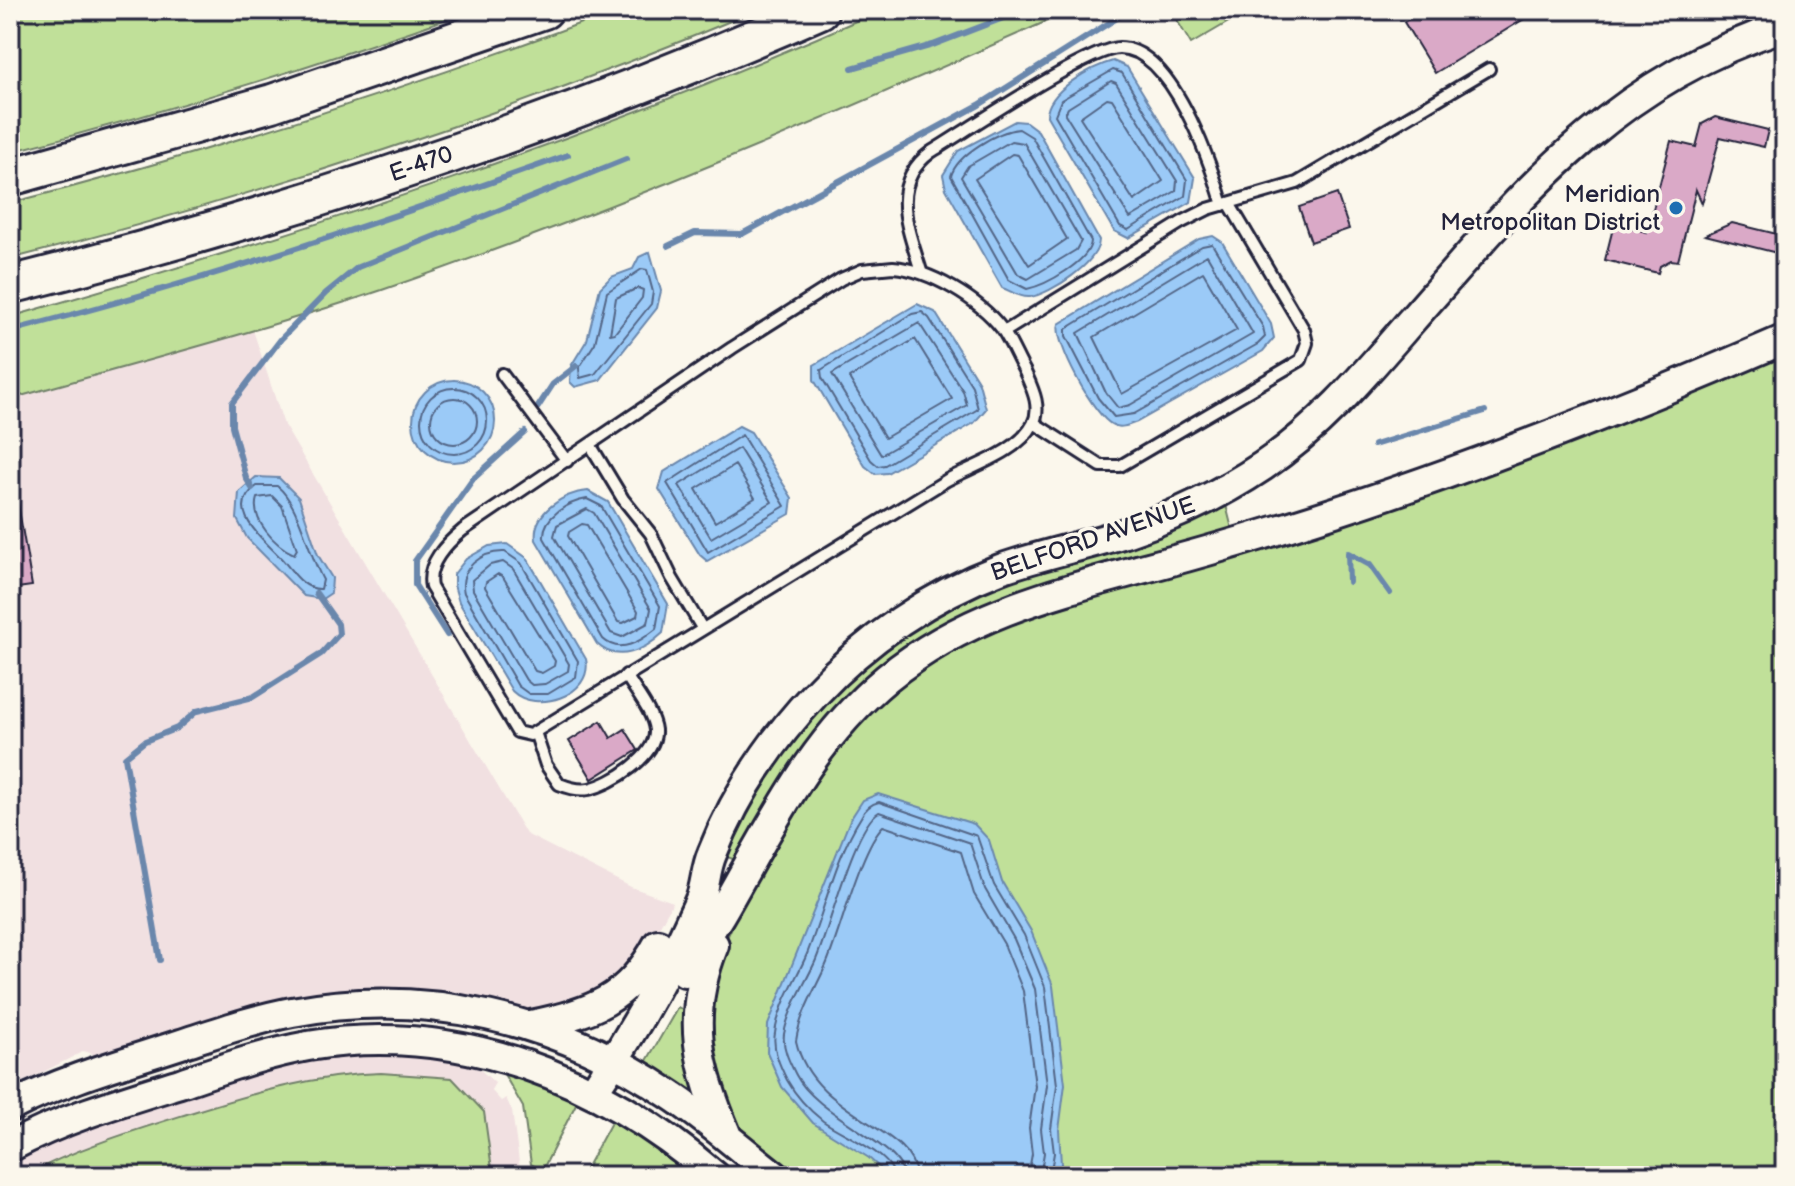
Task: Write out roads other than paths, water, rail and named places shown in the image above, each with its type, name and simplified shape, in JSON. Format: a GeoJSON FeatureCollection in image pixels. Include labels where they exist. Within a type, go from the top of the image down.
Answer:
{"type":"FeatureCollection","features":[{"type":"Feature","properties":{"kind":"highway"},"geometry":{"type":"LineString","coordinates":[[10,177],[298,95],[544,10]]}},
{"type":"Feature","properties":{"kind":"highway","name":"E-470"},"geometry":{"type":"LineString","coordinates":[[10,285],[228,226],[417,166],[637,86],[820,10]]}},
{"type":"Feature","properties":{"kind":"main road","name":"BELFORD AVENUE"},"geometry":{"type":"LineString","coordinates":[[622,1066],[699,902],[712,854],[745,788],[778,738],[820,689],[879,636],[925,606],[983,576],[1165,518],[1218,494],[1265,465],[1339,402],[1523,194],[1581,138],[1677,73],[1730,47],[1785,26]]}},
{"type":"Feature","properties":{"kind":"main road","name":"BELFORD AVENUE"},"geometry":{"type":"LineString","coordinates":[[602,1096],[704,935],[722,913],[777,809],[822,743],[889,676],[952,634],[1031,599],[1206,552],[1440,477],[1627,407],[1785,339]]}},
{"type":"Feature","properties":{"kind":"main road"},"geometry":{"type":"LineString","coordinates":[[529,1026],[587,1011],[630,985],[651,958],[685,892],[712,854]]}},
{"type":"Feature","properties":{"kind":"main road"},"geometry":{"type":"LineString","coordinates":[[722,913],[701,983],[697,1035],[705,1083],[729,1140]]}},
{"type":"Feature","properties":{"kind":"main road"},"geometry":{"type":"LineString","coordinates":[[10,1107],[105,1069],[236,1027],[303,1010],[376,1004],[427,1005],[496,1016],[529,1026],[567,1039],[622,1066],[670,1094],[775,1176]]}},
{"type":"Feature","properties":{"kind":"main road"},"geometry":{"type":"LineString","coordinates":[[10,1147],[101,1107],[279,1052],[343,1042],[408,1041],[468,1048],[532,1064],[602,1096],[664,1135],[715,1176]]}},
{"type":"Feature","properties":{"kind":"lane"},"geometry":{"type":"LineString","coordinates":[[921,271],[903,202],[915,166],[931,152],[1084,59],[1113,48],[1136,52],[1159,68],[1206,151],[1226,204],[1304,330],[1307,343],[1301,360],[1120,466],[1101,466],[1034,423]]}},
{"type":"Feature","properties":{"kind":"lane"},"geometry":{"type":"LineString","coordinates":[[1004,332],[1182,222],[1226,204],[1297,183],[1489,69]]}},
{"type":"Feature","properties":{"kind":"lane"},"geometry":{"type":"LineString","coordinates":[[871,268],[921,271],[959,293],[1004,332],[1034,393],[1037,410],[1034,423],[1017,442],[947,480],[535,732],[525,736],[512,726],[433,592],[430,574],[444,548],[458,534],[741,342],[851,274],[871,268]]}},
{"type":"Feature","properties":{"kind":"lane"},"geometry":{"type":"LineString","coordinates":[[502,374],[567,461]]}},
{"type":"Feature","properties":{"kind":"lane"},"geometry":{"type":"LineString","coordinates":[[591,446],[623,499],[651,534],[672,578],[702,628]]}},
{"type":"Feature","properties":{"kind":"lane"},"geometry":{"type":"LineString","coordinates":[[535,732],[546,765],[559,784],[587,790],[610,779],[647,754],[654,740],[652,719],[626,675]]}},
{"type":"Feature","properties":{"kind":"water"},"geometry":{"type":"Polygon","coordinates":[[[1113,61],[1127,67],[1195,178],[1191,202],[1128,238],[1114,231],[1047,116],[1054,98],[1062,89],[1082,74],[1113,61]]]}},
{"type":"Feature","properties":{"kind":"water"},"geometry":{"type":"Polygon","coordinates":[[[1015,121],[1026,122],[1038,131],[1099,240],[1097,249],[1083,267],[1050,290],[1030,297],[1002,288],[946,189],[943,175],[958,151],[1015,121]]]}},
{"type":"Feature","properties":{"kind":"water"},"geometry":{"type":"Polygon","coordinates":[[[1213,236],[1222,242],[1271,324],[1274,338],[1263,351],[1137,422],[1122,427],[1113,425],[1096,409],[1077,378],[1062,346],[1059,324],[1199,239],[1213,236]]]}},
{"type":"Feature","properties":{"kind":"water"},"geometry":{"type":"Polygon","coordinates":[[[650,252],[661,291],[657,308],[600,380],[575,387],[570,382],[571,366],[587,340],[600,288],[611,277],[633,269],[639,257],[650,252]]]}},
{"type":"Feature","properties":{"kind":"water"},"geometry":{"type":"Polygon","coordinates":[[[917,304],[935,312],[979,383],[986,409],[974,423],[887,473],[875,474],[865,466],[814,380],[814,365],[917,304]]]}},
{"type":"Feature","properties":{"kind":"water"},"geometry":{"type":"Polygon","coordinates":[[[454,380],[470,383],[483,392],[492,405],[495,421],[492,437],[483,450],[470,459],[454,462],[438,459],[425,450],[416,437],[413,421],[416,405],[425,392],[438,383],[454,380]]]}},
{"type":"Feature","properties":{"kind":"water"},"geometry":{"type":"Polygon","coordinates":[[[739,426],[751,432],[792,498],[790,514],[707,561],[700,555],[659,489],[664,472],[739,426]]]}},
{"type":"Feature","properties":{"kind":"water"},"geometry":{"type":"Polygon","coordinates":[[[256,477],[279,478],[299,498],[318,555],[332,578],[331,593],[322,599],[304,596],[247,538],[237,519],[239,492],[256,477]]]}},
{"type":"Feature","properties":{"kind":"water"},"geometry":{"type":"Polygon","coordinates":[[[588,491],[608,502],[668,604],[663,633],[648,645],[631,652],[614,653],[597,644],[536,540],[539,521],[551,506],[569,496],[588,491]]]}},
{"type":"Feature","properties":{"kind":"water"},"geometry":{"type":"Polygon","coordinates":[[[507,544],[527,558],[586,659],[586,672],[581,683],[561,698],[534,701],[512,691],[459,602],[454,574],[466,559],[489,546],[507,544]]]}},
{"type":"Feature","properties":{"kind":"water"},"geometry":{"type":"Polygon","coordinates":[[[878,794],[974,824],[989,840],[1002,882],[1031,931],[1053,986],[1065,1084],[1059,1130],[1061,1164],[1057,1176],[889,1176],[869,1158],[813,1123],[782,1087],[767,1052],[768,1025],[850,820],[863,800],[878,794]]]}},
{"type":"Feature","properties":{"kind":"waterway"},"geometry":{"type":"LineString","coordinates":[[852,68],[933,45],[1024,10]]}},
{"type":"Feature","properties":{"kind":"waterway"},"geometry":{"type":"LineString","coordinates":[[668,246],[695,233],[742,234],[979,105],[1128,11]]}},
{"type":"Feature","properties":{"kind":"waterway"},"geometry":{"type":"LineString","coordinates":[[10,331],[151,293],[291,250],[568,155]]}},
{"type":"Feature","properties":{"kind":"waterway"},"geometry":{"type":"LineString","coordinates":[[252,488],[246,478],[232,426],[232,403],[281,339],[326,293],[358,267],[626,159]]}},
{"type":"Feature","properties":{"kind":"waterway"},"geometry":{"type":"LineString","coordinates":[[538,407],[553,384],[576,366]]}},
{"type":"Feature","properties":{"kind":"waterway"},"geometry":{"type":"LineString","coordinates":[[1374,445],[1485,411]]}},
{"type":"Feature","properties":{"kind":"waterway"},"geometry":{"type":"LineString","coordinates":[[447,635],[415,585],[415,561],[473,479],[525,432]]}},
{"type":"Feature","properties":{"kind":"waterway"},"geometry":{"type":"LineString","coordinates":[[1349,582],[1348,553],[1370,565],[1390,593]]}},
{"type":"Feature","properties":{"kind":"waterway"},"geometry":{"type":"LineString","coordinates":[[160,960],[125,757],[145,741],[177,728],[197,711],[253,697],[321,654],[339,634],[338,624],[316,593]]}},
{"type":"Feature","properties":{"kind":"place","name":"Meridian Metropolitan District"},"geometry":{"type":"Point","coordinates":[1676,208]}}]}
